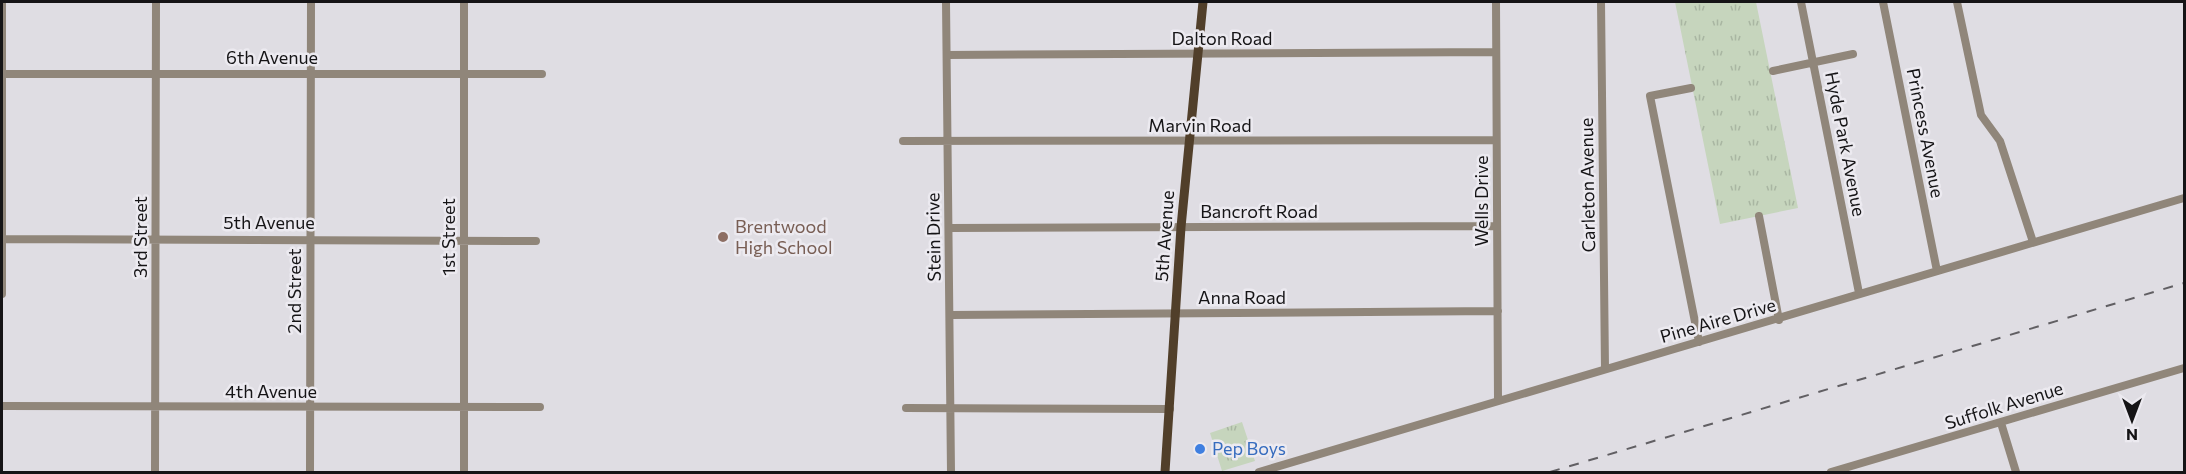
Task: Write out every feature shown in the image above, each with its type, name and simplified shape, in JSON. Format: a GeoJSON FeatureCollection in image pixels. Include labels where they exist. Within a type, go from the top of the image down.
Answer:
{"type":"FeatureCollection","features":[{"type":"Feature","properties":{"kind":"main road","name":"5th Avenue"},"geometry":{"type":"LineString","coordinates":[[1165,472],[1181,227],[1203,2]]}},
{"type":"Feature","properties":{"kind":"street"},"geometry":{"type":"LineString","coordinates":[[2,2],[2,294]]}},
{"type":"Feature","properties":{"kind":"street","name":"3rd Street"},"geometry":{"type":"LineString","coordinates":[[155,472],[156,2]]}},
{"type":"Feature","properties":{"kind":"street","name":"2nd Street"},"geometry":{"type":"LineString","coordinates":[[309,472],[311,2]]}},
{"type":"Feature","properties":{"kind":"street","name":"1st Street"},"geometry":{"type":"LineString","coordinates":[[464,2],[464,472]]}},
{"type":"Feature","properties":{"kind":"street","name":"Stein Drive"},"geometry":{"type":"LineString","coordinates":[[946,2],[951,472]]}},
{"type":"Feature","properties":{"kind":"street","name":"Wells Drive"},"geometry":{"type":"LineString","coordinates":[[1496,2],[1498,401]]}},
{"type":"Feature","properties":{"kind":"street","name":"Carleton Avenue"},"geometry":{"type":"LineString","coordinates":[[1601,2],[1605,369]]}},
{"type":"Feature","properties":{"kind":"street","name":"Hyde Park Avenue"},"geometry":{"type":"LineString","coordinates":[[1801,2],[1858,293]]}},
{"type":"Feature","properties":{"kind":"street","name":"Princess Avenue"},"geometry":{"type":"LineString","coordinates":[[1884,2],[1937,271]]}},
{"type":"Feature","properties":{"kind":"street"},"geometry":{"type":"LineString","coordinates":[[1958,2],[1981,115],[2000,141],[2033,242]]}},
{"type":"Feature","properties":{"kind":"street","name":"Dalton Road"},"geometry":{"type":"LineString","coordinates":[[947,55],[1496,52]]}},
{"type":"Feature","properties":{"kind":"street"},"geometry":{"type":"LineString","coordinates":[[1773,71],[1853,54]]}},
{"type":"Feature","properties":{"kind":"street","name":"6th Avenue"},"geometry":{"type":"LineString","coordinates":[[2,74],[542,74]]}},
{"type":"Feature","properties":{"kind":"street"},"geometry":{"type":"LineString","coordinates":[[1690,88],[1650,96],[1699,342]]}},
{"type":"Feature","properties":{"kind":"street","name":"Marvin Road"},"geometry":{"type":"LineString","coordinates":[[903,141],[1497,140]]}},
{"type":"Feature","properties":{"kind":"street","name":"Pine Aire Drive"},"geometry":{"type":"LineString","coordinates":[[1259,472],[1779,320],[1858,293],[2184,198]]}},
{"type":"Feature","properties":{"kind":"street"},"geometry":{"type":"LineString","coordinates":[[1759,216],[1779,320]]}},
{"type":"Feature","properties":{"kind":"street","name":"Bancroft Road"},"geometry":{"type":"LineString","coordinates":[[949,228],[1497,226]]}},
{"type":"Feature","properties":{"kind":"street","name":"5th Avenue"},"geometry":{"type":"LineString","coordinates":[[2,239],[536,241]]}},
{"type":"Feature","properties":{"kind":"street","name":"Anna Road"},"geometry":{"type":"LineString","coordinates":[[951,315],[1498,311]]}},
{"type":"Feature","properties":{"kind":"street","name":"Suffolk Avenue"},"geometry":{"type":"LineString","coordinates":[[1832,472],[2184,368]]}},
{"type":"Feature","properties":{"kind":"street","name":"4th Avenue"},"geometry":{"type":"LineString","coordinates":[[2,406],[540,407]]}},
{"type":"Feature","properties":{"kind":"street"},"geometry":{"type":"LineString","coordinates":[[906,408],[1170,409]]}},
{"type":"Feature","properties":{"kind":"street"},"geometry":{"type":"LineString","coordinates":[[2001,423],[2016,472]]}},
{"type":"Feature","properties":{"kind":"green space"},"geometry":{"type":"Polygon","coordinates":[[[1675,2],[1756,2],[1798,208],[1720,224],[1675,2]]]}},
{"type":"Feature","properties":{"kind":"green space"},"geometry":{"type":"Polygon","coordinates":[[[1242,422],[1255,461],[1222,471],[1210,433],[1242,422]]]}},
{"type":"Feature","properties":{"kind":"railway"},"geometry":{"type":"LineString","coordinates":[[1550,472],[2184,283]]}},
{"type":"Feature","properties":{"kind":"place","name":"Brentwood High School"},"geometry":{"type":"Point","coordinates":[723,237]}},
{"type":"Feature","properties":{"kind":"place","name":"Pep Boys"},"geometry":{"type":"Point","coordinates":[1200,449]}}]}
